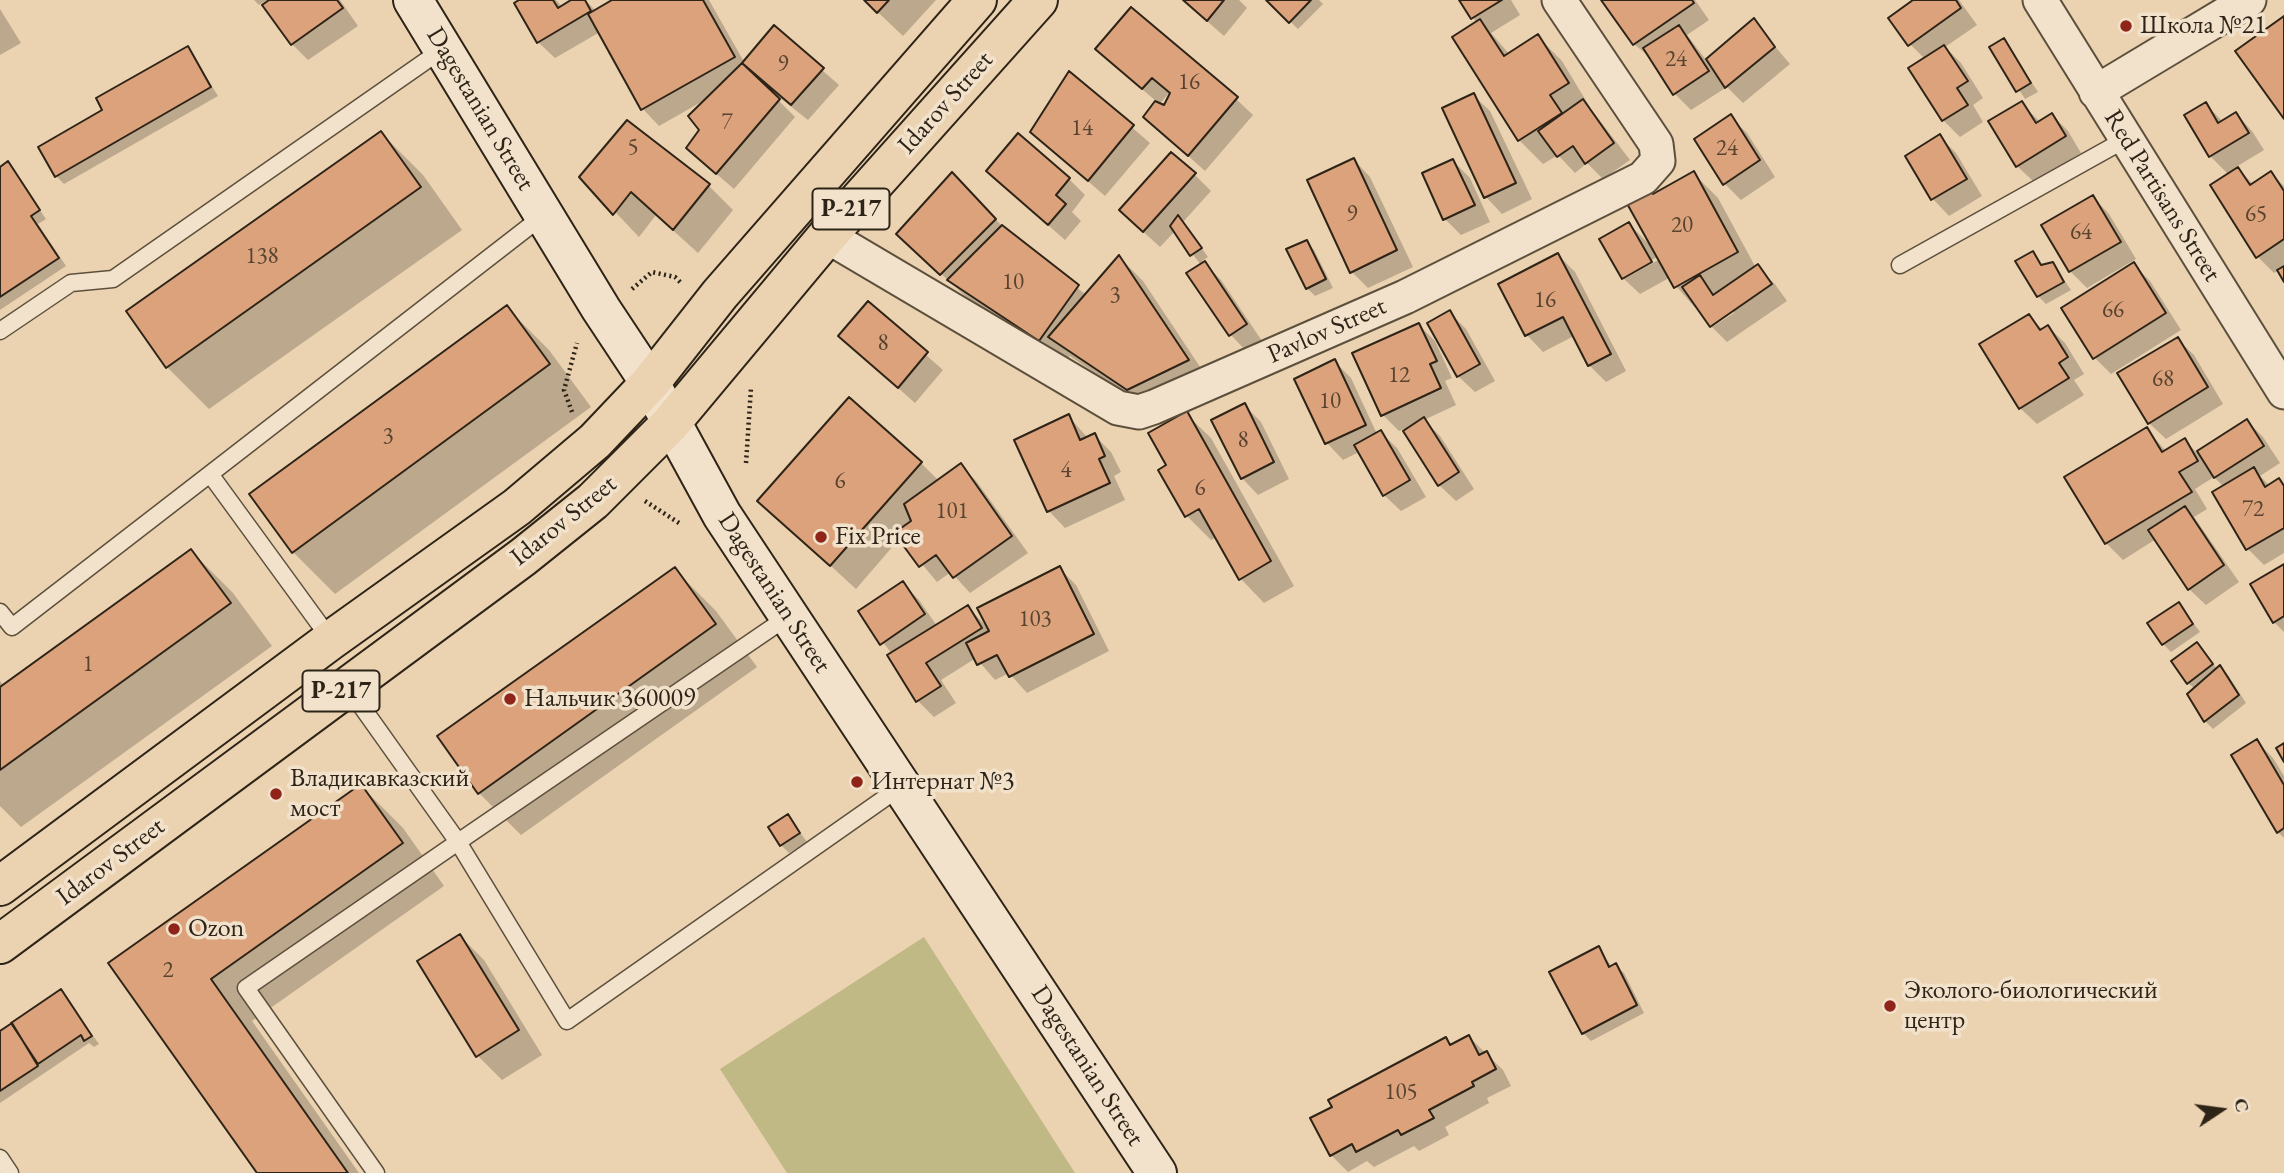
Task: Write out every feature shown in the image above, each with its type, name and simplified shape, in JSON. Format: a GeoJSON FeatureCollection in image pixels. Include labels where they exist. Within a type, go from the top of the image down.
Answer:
{"type":"FeatureCollection","features":[{"type":"Feature","properties":{"kind":"main road","name":"Idarov Street"},"geometry":{"type":"LineString","coordinates":[[0,886],[331,640],[517,507],[595,441],[650,383],[720,294],[977,0]]}},
{"type":"Feature","properties":{"kind":"main road","name":"Idarov Street"},"geometry":{"type":"LineString","coordinates":[[0,944],[593,501],[670,424],[827,236],[1038,0]]}},
{"type":"Feature","properties":{"kind":"street","name":"Dagestanian Street"},"geometry":{"type":"LineString","coordinates":[[413,0],[650,383],[722,516],[1157,1173]]}},
{"type":"Feature","properties":{"kind":"street","name":"Pavlov Street"},"geometry":{"type":"LineString","coordinates":[[827,236],[1118,408],[1139,412],[1146,410],[1405,297],[1643,178],[1658,161],[1656,144],[1559,0]]}},
{"type":"Feature","properties":{"kind":"street","name":"Red Partisans Street"},"geometry":{"type":"LineString","coordinates":[[2040,0],[2284,392]]}},
{"type":"Feature","properties":{"kind":"street"},"geometry":{"type":"LineString","coordinates":[[2096,92],[2249,0]]}},
{"type":"Feature","properties":{"kind":"lane"},"geometry":{"type":"LineString","coordinates":[[0,331],[71,283],[113,279],[443,49]]}},
{"type":"Feature","properties":{"kind":"lane"},"geometry":{"type":"LineString","coordinates":[[1900,265],[2126,139]]}},
{"type":"Feature","properties":{"kind":"lane"},"geometry":{"type":"LineString","coordinates":[[0,612],[12,627],[544,215]]}},
{"type":"Feature","properties":{"kind":"lane"},"geometry":{"type":"LineString","coordinates":[[210,474],[331,640]]}},
{"type":"Feature","properties":{"kind":"lane"},"geometry":{"type":"LineString","coordinates":[[376,1173],[246,988],[789,616]]}},
{"type":"Feature","properties":{"kind":"lane"},"geometry":{"type":"LineString","coordinates":[[347,686],[458,842],[567,1021],[902,786]]}},
{"type":"Feature","properties":{"kind":"lane"},"geometry":{"type":"LineString","coordinates":[[0,1158],[10,1173]]}},
{"type":"Feature","properties":{"kind":"path"},"geometry":{"type":"LineString","coordinates":[[631,289],[652,272],[675,277],[683,285]]}},
{"type":"Feature","properties":{"kind":"path"},"geometry":{"type":"LineString","coordinates":[[576,423],[564,390],[578,339]]}},
{"type":"Feature","properties":{"kind":"path"},"geometry":{"type":"LineString","coordinates":[[746,463],[751,380]]}},
{"type":"Feature","properties":{"kind":"path"},"geometry":{"type":"LineString","coordinates":[[642,499],[679,523]]}},
{"type":"Feature","properties":{"kind":"shaded area"},"geometry":{"type":"Polygon","coordinates":[[[924,937],[1075,1173],[787,1173],[720,1069],[924,937]]]}},
{"type":"Feature","properties":{"kind":"building"},"geometry":{"type":"Polygon","coordinates":[[[269,0],[337,0],[343,8],[291,45],[262,5],[269,0]]]}},
{"type":"Feature","properties":{"kind":"building"},"geometry":{"type":"Polygon","coordinates":[[[519,0],[553,0],[558,8],[571,0],[585,0],[591,11],[537,43],[514,3],[519,0]]]}},
{"type":"Feature","properties":{"kind":"building"},"geometry":{"type":"Polygon","coordinates":[[[612,0],[703,0],[735,57],[641,110],[588,14],[612,0]]]}},
{"type":"Feature","properties":{"kind":"building"},"geometry":{"type":"Polygon","coordinates":[[[864,0],[889,0],[877,13],[864,0]]]}},
{"type":"Feature","properties":{"kind":"building"},"geometry":{"type":"Polygon","coordinates":[[[1183,0],[1224,0],[1207,21],[1183,0]]]}},
{"type":"Feature","properties":{"kind":"building"},"geometry":{"type":"Polygon","coordinates":[[[1266,0],[1311,0],[1289,23],[1266,0]]]}},
{"type":"Feature","properties":{"kind":"building"},"geometry":{"type":"Polygon","coordinates":[[[1459,0],[1502,0],[1471,19],[1459,0]]]}},
{"type":"Feature","properties":{"kind":"building"},"geometry":{"type":"Polygon","coordinates":[[[1601,0],[1692,0],[1694,3],[1633,45],[1601,0]]]}},
{"type":"Feature","properties":{"kind":"building"},"geometry":{"type":"Polygon","coordinates":[[[1913,0],[1956,0],[1961,8],[1908,46],[1888,18],[1913,0]]]}},
{"type":"Feature","properties":{"kind":"building"},"geometry":{"type":"Polygon","coordinates":[[[1131,7],[1238,97],[1188,156],[1143,117],[1155,101],[1164,105],[1170,93],[1152,78],[1142,89],[1095,49],[1131,7]]]}},
{"type":"Feature","properties":{"kind":"building"},"geometry":{"type":"Polygon","coordinates":[[[2284,16],[2284,119],[2235,51],[2284,16]]]}},
{"type":"Feature","properties":{"kind":"building"},"geometry":{"type":"Polygon","coordinates":[[[1754,18],[1775,47],[1725,88],[1706,59],[1754,18]]]}},
{"type":"Feature","properties":{"kind":"building"},"geometry":{"type":"Polygon","coordinates":[[[1480,19],[1504,56],[1538,34],[1569,83],[1550,95],[1562,113],[1518,141],[1452,37],[1480,19]]]}},
{"type":"Feature","properties":{"kind":"building"},"geometry":{"type":"Polygon","coordinates":[[[774,25],[824,68],[791,105],[742,63],[774,25]]]}},
{"type":"Feature","properties":{"kind":"building"},"geometry":{"type":"Polygon","coordinates":[[[1679,25],[1709,71],[1673,95],[1643,48],[1679,25]]]}},
{"type":"Feature","properties":{"kind":"building"},"geometry":{"type":"Polygon","coordinates":[[[2004,38],[2031,83],[2016,92],[1989,47],[2004,38]]]}},
{"type":"Feature","properties":{"kind":"building"},"geometry":{"type":"Polygon","coordinates":[[[1944,45],[1968,81],[1957,88],[1968,105],[1942,121],[1908,68],[1944,45]]]}},
{"type":"Feature","properties":{"kind":"building"},"geometry":{"type":"Polygon","coordinates":[[[188,46],[211,87],[55,177],[38,147],[102,110],[96,98],[188,46]]]}},
{"type":"Feature","properties":{"kind":"building"},"geometry":{"type":"Polygon","coordinates":[[[742,63],[780,99],[716,174],[686,148],[699,130],[688,116],[742,63]]]}},
{"type":"Feature","properties":{"kind":"building"},"geometry":{"type":"Polygon","coordinates":[[[1069,71],[1134,125],[1088,181],[1030,132],[1069,71]]]}},
{"type":"Feature","properties":{"kind":"building"},"geometry":{"type":"Polygon","coordinates":[[[1474,93],[1516,183],[1484,198],[1442,108],[1474,93]]]}},
{"type":"Feature","properties":{"kind":"building"},"geometry":{"type":"Polygon","coordinates":[[[1583,99],[1614,143],[1585,164],[1573,146],[1557,157],[1538,131],[1583,99]]]}},
{"type":"Feature","properties":{"kind":"building"},"geometry":{"type":"Polygon","coordinates":[[[2022,101],[2036,123],[2052,113],[2066,136],[2016,167],[1988,121],[2022,101]]]}},
{"type":"Feature","properties":{"kind":"building"},"geometry":{"type":"Polygon","coordinates":[[[2206,102],[2218,123],[2236,112],[2249,133],[2209,157],[2184,115],[2206,102]]]}},
{"type":"Feature","properties":{"kind":"building"},"geometry":{"type":"Polygon","coordinates":[[[1731,114],[1760,160],[1723,185],[1694,139],[1731,114]]]}},
{"type":"Feature","properties":{"kind":"building"},"geometry":{"type":"Polygon","coordinates":[[[627,120],[710,184],[673,230],[631,192],[613,215],[579,177],[627,120]]]}},
{"type":"Feature","properties":{"kind":"building"},"geometry":{"type":"Polygon","coordinates":[[[381,131],[421,187],[166,368],[126,311],[381,131]]]}},
{"type":"Feature","properties":{"kind":"building"},"geometry":{"type":"Polygon","coordinates":[[[1018,133],[1070,178],[1056,195],[1066,204],[1048,225],[986,171],[1018,133]]]}},
{"type":"Feature","properties":{"kind":"building"},"geometry":{"type":"Polygon","coordinates":[[[1940,134],[1967,179],[1931,200],[1905,156],[1940,134]]]}},
{"type":"Feature","properties":{"kind":"building"},"geometry":{"type":"Polygon","coordinates":[[[1171,152],[1196,173],[1143,232],[1119,210],[1171,152]]]}},
{"type":"Feature","properties":{"kind":"building"},"geometry":{"type":"Polygon","coordinates":[[[1354,158],[1397,250],[1350,273],[1307,180],[1354,158]]]}},
{"type":"Feature","properties":{"kind":"building"},"geometry":{"type":"Polygon","coordinates":[[[1453,159],[1475,205],[1443,220],[1422,173],[1453,159]]]}},
{"type":"Feature","properties":{"kind":"building"},"geometry":{"type":"Polygon","coordinates":[[[8,161],[40,210],[31,216],[59,258],[0,297],[0,167],[8,161]]]}},
{"type":"Feature","properties":{"kind":"building"},"geometry":{"type":"Polygon","coordinates":[[[2238,167],[2250,185],[2271,171],[2284,191],[2284,239],[2256,258],[2210,185],[2238,167]]]}},
{"type":"Feature","properties":{"kind":"building"},"geometry":{"type":"Polygon","coordinates":[[[1694,171],[1738,252],[1674,288],[1625,200],[1649,187],[1653,194],[1694,171]]]}},
{"type":"Feature","properties":{"kind":"building"},"geometry":{"type":"Polygon","coordinates":[[[952,172],[996,219],[940,275],[896,234],[952,172]]]}},
{"type":"Feature","properties":{"kind":"building"},"geometry":{"type":"Polygon","coordinates":[[[2093,195],[2121,242],[2069,272],[2041,225],[2093,195]]]}},
{"type":"Feature","properties":{"kind":"building"},"geometry":{"type":"Polygon","coordinates":[[[1178,215],[1202,248],[1190,256],[1170,226],[1178,215]]]}},
{"type":"Feature","properties":{"kind":"building"},"geometry":{"type":"Polygon","coordinates":[[[1629,222],[1652,262],[1622,279],[1599,239],[1629,222]]]}},
{"type":"Feature","properties":{"kind":"building"},"geometry":{"type":"Polygon","coordinates":[[[1002,225],[1079,285],[1039,341],[947,280],[1002,225]]]}},
{"type":"Feature","properties":{"kind":"building"},"geometry":{"type":"Polygon","coordinates":[[[1307,240],[1326,279],[1306,289],[1286,249],[1307,240]]]}},
{"type":"Feature","properties":{"kind":"building"},"geometry":{"type":"Polygon","coordinates":[[[2033,251],[2041,265],[2053,262],[2064,282],[2037,297],[2015,261],[2033,251]]]}},
{"type":"Feature","properties":{"kind":"building"},"geometry":{"type":"Polygon","coordinates":[[[1558,253],[1611,354],[1588,366],[1563,317],[1525,336],[1498,284],[1558,253]]]}},
{"type":"Feature","properties":{"kind":"building"},"geometry":{"type":"Polygon","coordinates":[[[1119,255],[1189,360],[1127,390],[1048,337],[1119,255]]]}},
{"type":"Feature","properties":{"kind":"building"},"geometry":{"type":"Polygon","coordinates":[[[1205,261],[1247,324],[1229,336],[1186,273],[1205,261]]]}},
{"type":"Feature","properties":{"kind":"building"},"geometry":{"type":"Polygon","coordinates":[[[2134,262],[2166,313],[2093,359],[2061,308],[2134,262]]]}},
{"type":"Feature","properties":{"kind":"building"},"geometry":{"type":"Polygon","coordinates":[[[1758,264],[1772,284],[1710,327],[1682,287],[1700,275],[1713,295],[1758,264]]]}},
{"type":"Feature","properties":{"kind":"building"},"geometry":{"type":"Polygon","coordinates":[[[2284,266],[2284,282],[2277,270],[2284,266]]]}},
{"type":"Feature","properties":{"kind":"building"},"geometry":{"type":"Polygon","coordinates":[[[868,301],[928,352],[898,388],[838,336],[868,301]]]}},
{"type":"Feature","properties":{"kind":"building"},"geometry":{"type":"Polygon","coordinates":[[[507,305],[550,364],[292,553],[249,494],[507,305]]]}},
{"type":"Feature","properties":{"kind":"building"},"geometry":{"type":"Polygon","coordinates":[[[1450,310],[1480,364],[1457,377],[1427,323],[1450,310]]]}},
{"type":"Feature","properties":{"kind":"building"},"geometry":{"type":"Polygon","coordinates":[[[2029,314],[2040,330],[2048,325],[2068,357],[2059,363],[2069,378],[2019,409],[1979,344],[2029,314]]]}},
{"type":"Feature","properties":{"kind":"building"},"geometry":{"type":"Polygon","coordinates":[[[1419,323],[1437,361],[1430,364],[1441,388],[1381,416],[1352,353],[1419,323]]]}},
{"type":"Feature","properties":{"kind":"building"},"geometry":{"type":"Polygon","coordinates":[[[2178,337],[2208,387],[2148,424],[2117,373],[2178,337]]]}},
{"type":"Feature","properties":{"kind":"building"},"geometry":{"type":"Polygon","coordinates":[[[1335,359],[1366,425],[1325,444],[1294,379],[1335,359]]]}},
{"type":"Feature","properties":{"kind":"building"},"geometry":{"type":"Polygon","coordinates":[[[849,397],[922,462],[830,566],[757,501],[849,397]]]}},
{"type":"Feature","properties":{"kind":"building"},"geometry":{"type":"Polygon","coordinates":[[[1245,403],[1274,462],[1241,479],[1211,420],[1245,403]]]}},
{"type":"Feature","properties":{"kind":"building"},"geometry":{"type":"Polygon","coordinates":[[[1187,411],[1271,561],[1239,580],[1199,509],[1185,517],[1158,470],[1166,465],[1148,433],[1187,411]]]}},
{"type":"Feature","properties":{"kind":"building"},"geometry":{"type":"Polygon","coordinates":[[[1069,414],[1080,440],[1095,433],[1105,456],[1099,459],[1110,483],[1047,512],[1014,440],[1069,414]]]}},
{"type":"Feature","properties":{"kind":"building"},"geometry":{"type":"Polygon","coordinates":[[[1424,417],[1459,472],[1438,486],[1403,431],[1424,417]]]}},
{"type":"Feature","properties":{"kind":"building"},"geometry":{"type":"Polygon","coordinates":[[[2247,419],[2264,446],[2214,478],[2197,451],[2247,419]]]}},
{"type":"Feature","properties":{"kind":"building"},"geometry":{"type":"Polygon","coordinates":[[[2147,427],[2162,452],[2185,438],[2198,461],[2179,472],[2192,492],[2105,544],[2064,477],[2147,427]]]}},
{"type":"Feature","properties":{"kind":"building"},"geometry":{"type":"Polygon","coordinates":[[[1381,430],[1410,480],[1383,496],[1354,445],[1381,430]]]}},
{"type":"Feature","properties":{"kind":"building"},"geometry":{"type":"Polygon","coordinates":[[[961,463],[1012,536],[953,578],[936,555],[919,567],[894,533],[911,521],[904,504],[961,463]]]}},
{"type":"Feature","properties":{"kind":"building"},"geometry":{"type":"Polygon","coordinates":[[[2254,467],[2265,487],[2279,478],[2284,486],[2284,528],[2246,550],[2212,492],[2254,467]]]}},
{"type":"Feature","properties":{"kind":"building"},"geometry":{"type":"Polygon","coordinates":[[[2185,506],[2224,565],[2188,590],[2148,530],[2185,506]]]}},
{"type":"Feature","properties":{"kind":"building"},"geometry":{"type":"Polygon","coordinates":[[[191,549],[231,603],[0,770],[0,687],[191,549]]]}},
{"type":"Feature","properties":{"kind":"building"},"geometry":{"type":"Polygon","coordinates":[[[2284,564],[2284,616],[2273,623],[2250,584],[2284,564]]]}},
{"type":"Feature","properties":{"kind":"building"},"geometry":{"type":"Polygon","coordinates":[[[1060,566],[1094,634],[1009,677],[997,655],[977,665],[966,643],[989,631],[977,608],[1060,566]]]}},
{"type":"Feature","properties":{"kind":"building"},"geometry":{"type":"Polygon","coordinates":[[[675,567],[716,624],[478,794],[437,736],[675,567]]]}},
{"type":"Feature","properties":{"kind":"building"},"geometry":{"type":"Polygon","coordinates":[[[903,581],[925,614],[880,645],[858,611],[903,581]]]}},
{"type":"Feature","properties":{"kind":"building"},"geometry":{"type":"Polygon","coordinates":[[[2179,602],[2193,624],[2162,645],[2147,623],[2179,602]]]}},
{"type":"Feature","properties":{"kind":"building"},"geometry":{"type":"Polygon","coordinates":[[[968,605],[982,628],[926,663],[941,686],[916,702],[887,655],[968,605]]]}},
{"type":"Feature","properties":{"kind":"building"},"geometry":{"type":"Polygon","coordinates":[[[2197,642],[2213,664],[2187,684],[2171,661],[2197,642]]]}},
{"type":"Feature","properties":{"kind":"building"},"geometry":{"type":"Polygon","coordinates":[[[2220,665],[2239,695],[2204,722],[2187,694],[2220,665]]]}},
{"type":"Feature","properties":{"kind":"building"},"geometry":{"type":"Polygon","coordinates":[[[2257,739],[2284,785],[2284,828],[2277,833],[2231,755],[2257,739]]]}},
{"type":"Feature","properties":{"kind":"building"},"geometry":{"type":"Polygon","coordinates":[[[2284,743],[2284,762],[2276,748],[2284,743]]]}},
{"type":"Feature","properties":{"kind":"building"},"geometry":{"type":"Polygon","coordinates":[[[361,784],[403,843],[211,979],[348,1173],[257,1173],[108,963],[361,784]]]}},
{"type":"Feature","properties":{"kind":"building"},"geometry":{"type":"Polygon","coordinates":[[[788,814],[800,833],[780,846],[768,827],[788,814]]]}},
{"type":"Feature","properties":{"kind":"building"},"geometry":{"type":"Polygon","coordinates":[[[460,934],[519,1030],[476,1057],[417,961],[460,934]]]}},
{"type":"Feature","properties":{"kind":"building"},"geometry":{"type":"Polygon","coordinates":[[[1599,946],[1609,967],[1616,963],[1637,1005],[1582,1034],[1549,972],[1599,946]]]}},
{"type":"Feature","properties":{"kind":"building"},"geometry":{"type":"Polygon","coordinates":[[[61,989],[92,1036],[84,1041],[81,1035],[38,1064],[11,1023],[61,989]]]}},
{"type":"Feature","properties":{"kind":"building"},"geometry":{"type":"Polygon","coordinates":[[[12,1023],[38,1066],[0,1091],[0,1031],[12,1023]]]}},
{"type":"Feature","properties":{"kind":"building"},"geometry":{"type":"Polygon","coordinates":[[[1469,1035],[1479,1055],[1487,1051],[1496,1069],[1472,1082],[1474,1086],[1429,1110],[1434,1118],[1401,1135],[1398,1130],[1356,1152],[1352,1144],[1330,1156],[1310,1118],[1332,1107],[1328,1100],[1446,1037],[1450,1045],[1469,1035]]]}},
{"type":"Feature","properties":{"kind":"place","name":"Школа №21"},"geometry":{"type":"Point","coordinates":[2126,26]}},
{"type":"Feature","properties":{"kind":"place","name":"Fix Price"},"geometry":{"type":"Point","coordinates":[821,537]}},
{"type":"Feature","properties":{"kind":"place","name":"Нальчик 360009"},"geometry":{"type":"Point","coordinates":[510,699]}},
{"type":"Feature","properties":{"kind":"place","name":"Интернат №3"},"geometry":{"type":"Point","coordinates":[857,782]}},
{"type":"Feature","properties":{"kind":"place","name":"Владикавказский мост"},"geometry":{"type":"Point","coordinates":[276,794]}},
{"type":"Feature","properties":{"kind":"place","name":"Ozon"},"geometry":{"type":"Point","coordinates":[174,929]}},
{"type":"Feature","properties":{"kind":"place","name":"Эколого-биологический центр"},"geometry":{"type":"Point","coordinates":[1890,1006]}}]}
